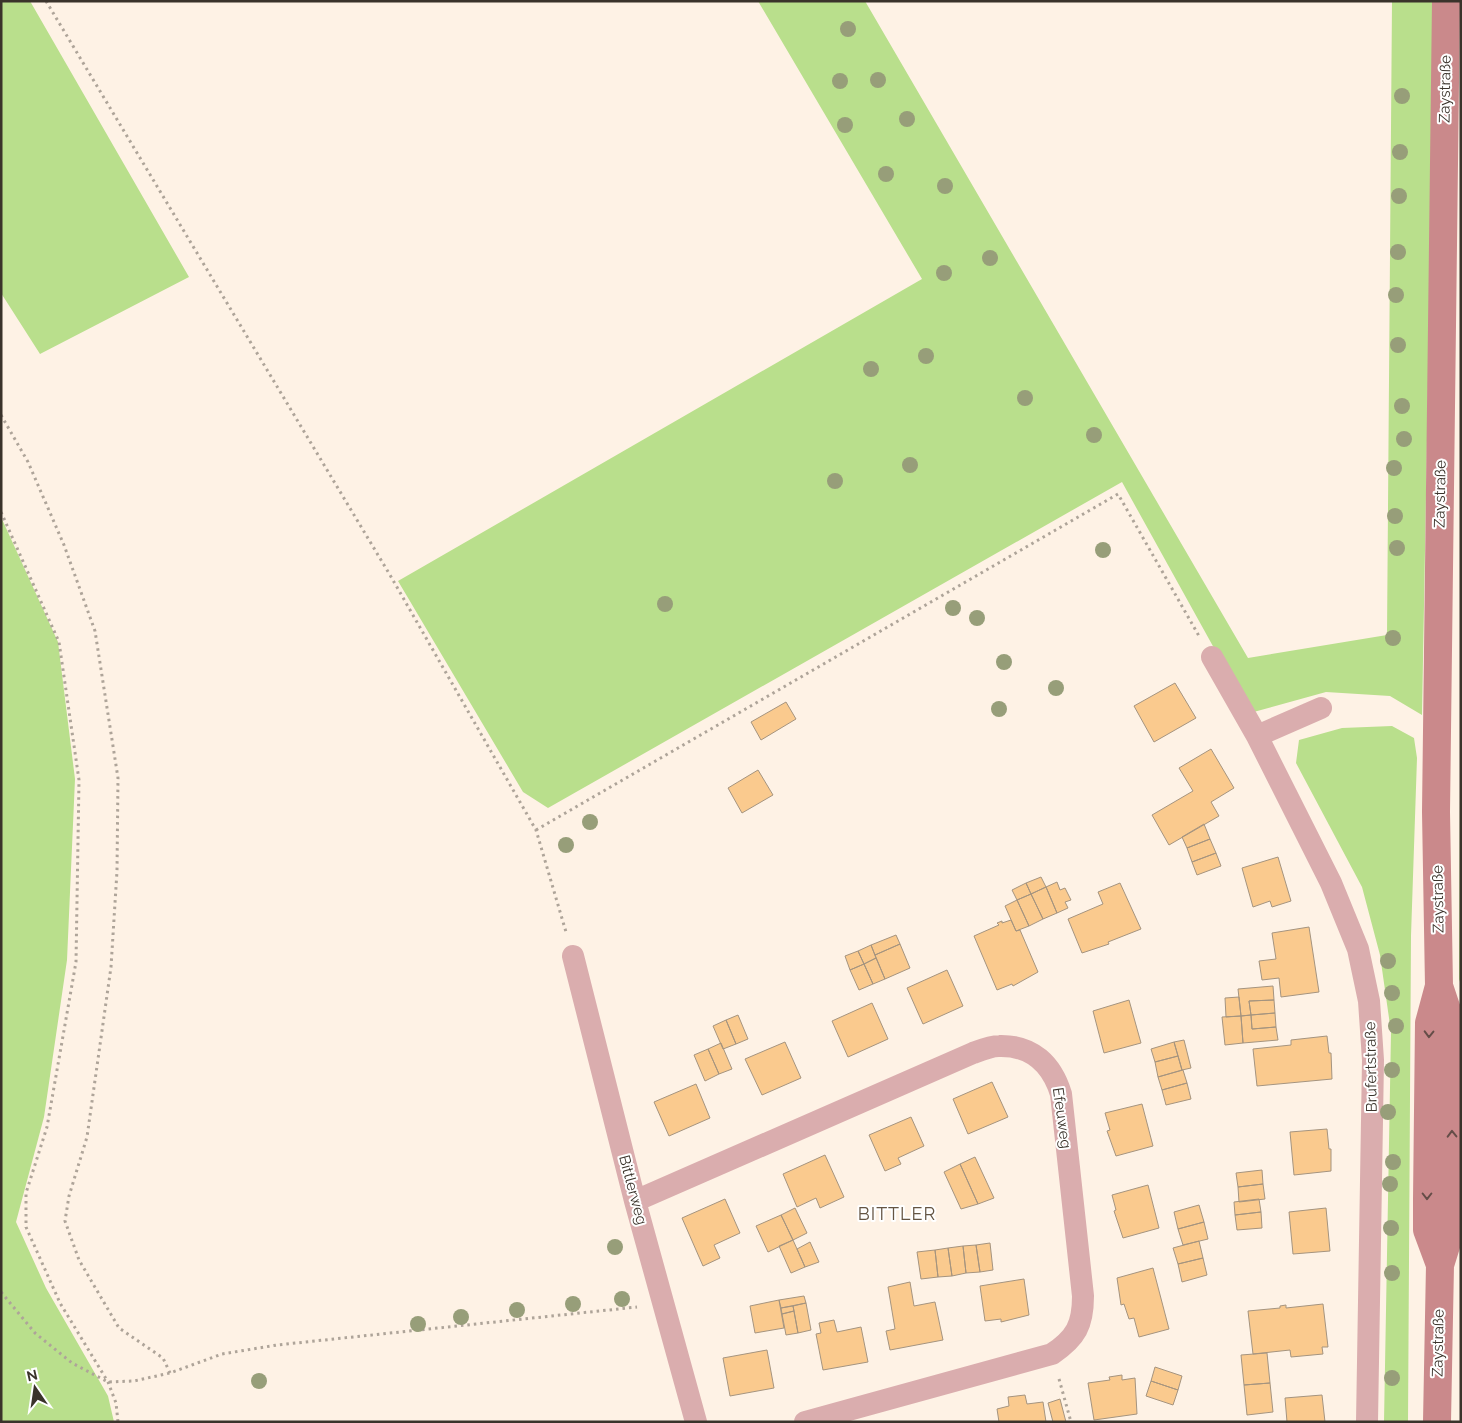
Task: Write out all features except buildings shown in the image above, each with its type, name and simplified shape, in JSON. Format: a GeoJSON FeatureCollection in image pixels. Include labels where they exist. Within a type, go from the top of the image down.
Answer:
{"type":"FeatureCollection","features":[{"type":"Feature","properties":{"kind":"street","name":"Zaystraße"},"geometry":{"type":"LineString","coordinates":[[1437,1422],[1440,1265],[1450,1233],[1452,1200],[1450,1019],[1439,986],[1436,812],[1446,1]]}},
{"type":"Feature","properties":{"kind":"street","name":"Brufertstraße"},"geometry":{"type":"LineString","coordinates":[[1212,657],[1258,736],[1334,891],[1358,949],[1369,1001],[1373,1060],[1368,1422]]}},
{"type":"Feature","properties":{"kind":"street"},"geometry":{"type":"LineString","coordinates":[[1258,736],[1321,708]]}},
{"type":"Feature","properties":{"kind":"street","name":"Bittlerweg"},"geometry":{"type":"LineString","coordinates":[[573,956],[635,1201],[665,1304],[696,1422]]}},
{"type":"Feature","properties":{"kind":"street","name":"Efeuweg"},"geometry":{"type":"LineString","coordinates":[[635,1201],[973,1052],[999,1046],[1024,1050],[1043,1060],[1055,1074],[1061,1094],[1083,1296],[1083,1314],[1069,1343],[1052,1354],[805,1422]]}},
{"type":"Feature","properties":{"kind":"path"},"geometry":{"type":"LineString","coordinates":[[46,1],[390,575],[536,830],[573,956]]}},
{"type":"Feature","properties":{"kind":"path"},"geometry":{"type":"LineString","coordinates":[[1,416],[28,462],[64,545],[95,631],[118,778],[117,871],[111,968],[87,1136],[69,1196],[65,1221],[79,1260],[119,1328],[163,1358],[170,1373]]}},
{"type":"Feature","properties":{"kind":"path"},"geometry":{"type":"LineString","coordinates":[[536,830],[1118,494],[1212,657]]}},
{"type":"Feature","properties":{"kind":"path"},"geometry":{"type":"LineString","coordinates":[[1,512],[59,642],[79,780],[76,962],[47,1127],[26,1193],[26,1227],[60,1303],[108,1382],[116,1404],[118,1422]]}},
{"type":"Feature","properties":{"kind":"path"},"geometry":{"type":"LineString","coordinates":[[1,1292],[35,1333],[72,1363],[108,1382],[134,1381],[170,1373],[222,1354],[277,1345],[665,1304]]}},
{"type":"Feature","properties":{"kind":"path"},"geometry":{"type":"LineString","coordinates":[[1052,1354],[1071,1422]]}},
{"type":"Feature","properties":{"kind":"green space"},"geometry":{"type":"Polygon","coordinates":[[[1,1],[30,1],[189,277],[40,354],[1,293],[1,1]]]}},
{"type":"Feature","properties":{"kind":"green space"},"geometry":{"type":"Polygon","coordinates":[[[758,1],[865,1],[1248,658],[1387,635],[1392,1],[1435,1],[1422,715],[1390,696],[1326,692],[1250,713],[1122,482],[548,808],[523,792],[398,581],[922,279],[758,1]]]}},
{"type":"Feature","properties":{"kind":"green space"},"geometry":{"type":"Polygon","coordinates":[[[1,517],[58,642],[75,779],[67,960],[44,1117],[16,1222],[46,1288],[108,1396],[114,1422],[1,1422],[1,517]]]}},
{"type":"Feature","properties":{"kind":"green space"},"geometry":{"type":"Polygon","coordinates":[[[1461,603],[1461,985],[1459,979],[1461,603]]]}},
{"type":"Feature","properties":{"kind":"green space"},"geometry":{"type":"Polygon","coordinates":[[[1392,726],[1414,738],[1417,758],[1411,936],[1408,1422],[1384,1422],[1391,1032],[1380,955],[1362,887],[1296,763],[1299,740],[1342,728],[1392,726]]]}},
{"type":"Feature","properties":{"kind":"district","name":"BITTLER"},"geometry":{"type":"Point","coordinates":[897,1214]}}]}
